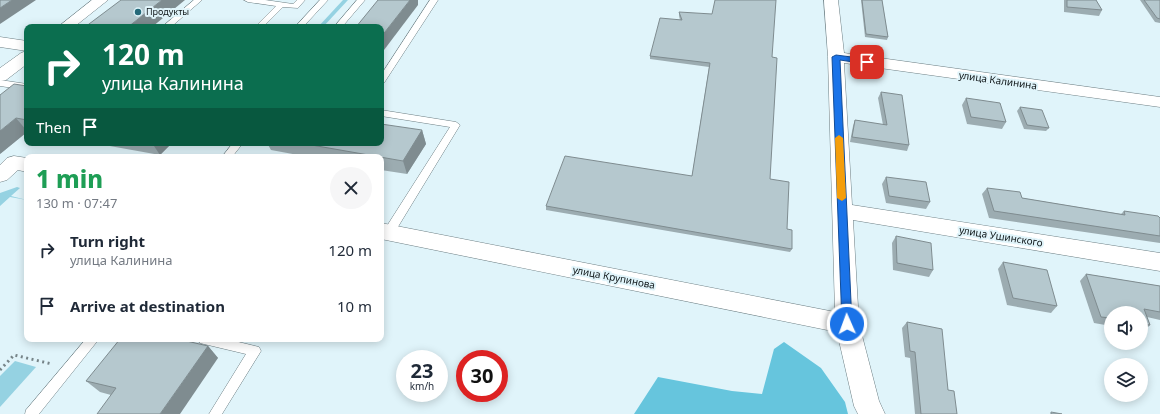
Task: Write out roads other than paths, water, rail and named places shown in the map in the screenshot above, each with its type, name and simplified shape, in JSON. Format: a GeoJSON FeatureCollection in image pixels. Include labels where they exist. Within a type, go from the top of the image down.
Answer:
{"type":"FeatureCollection","features":[{"type":"Feature","properties":{"kind":"street"},"geometry":{"type":"LineString","coordinates":[[69,24],[101,0]]}},
{"type":"Feature","properties":{"kind":"street"},"geometry":{"type":"LineString","coordinates":[[831,0],[836,57],[847,324],[867,406],[872,414]]}},
{"type":"Feature","properties":{"kind":"street"},"geometry":{"type":"LineString","coordinates":[[0,42],[24,46]]}},
{"type":"Feature","properties":{"kind":"street","name":"улица Калинина"},"geometry":{"type":"LineString","coordinates":[[836,57],[1160,102]]}},
{"type":"Feature","properties":{"kind":"street"},"geometry":{"type":"LineString","coordinates":[[0,76],[24,58]]}},
{"type":"Feature","properties":{"kind":"street"},"geometry":{"type":"LineString","coordinates":[[0,175],[14,163],[24,165]]}},
{"type":"Feature","properties":{"kind":"street","name":"улица Ушинского"},"geometry":{"type":"LineString","coordinates":[[842,211],[1160,262]]}},
{"type":"Feature","properties":{"kind":"street","name":"улица Крупинова"},"geometry":{"type":"LineString","coordinates":[[385,232],[847,324]]}},
{"type":"Feature","properties":{"kind":"lane"},"geometry":{"type":"LineString","coordinates":[[170,24],[198,0]]}},
{"type":"Feature","properties":{"kind":"lane"},"geometry":{"type":"LineString","coordinates":[[248,0],[295,6],[301,0]]}},
{"type":"Feature","properties":{"kind":"lane"},"geometry":{"type":"LineString","coordinates":[[302,24],[324,0]]}},
{"type":"Feature","properties":{"kind":"lane"},"geometry":{"type":"LineString","coordinates":[[341,24],[362,0]]}},
{"type":"Feature","properties":{"kind":"lane"},"geometry":{"type":"LineString","coordinates":[[384,76],[434,0]]}},
{"type":"Feature","properties":{"kind":"lane"},"geometry":{"type":"LineString","coordinates":[[262,24],[282,4]]}},
{"type":"Feature","properties":{"kind":"lane"},"geometry":{"type":"LineString","coordinates":[[0,82],[24,86]]}},
{"type":"Feature","properties":{"kind":"lane"},"geometry":{"type":"LineString","coordinates":[[384,113],[456,125],[385,232]]}},
{"type":"Feature","properties":{"kind":"lane"},"geometry":{"type":"LineString","coordinates":[[229,154],[236,146]]}},
{"type":"Feature","properties":{"kind":"lane"},"geometry":{"type":"LineString","coordinates":[[32,414],[91,342]]}},
{"type":"Feature","properties":{"kind":"lane"},"geometry":{"type":"LineString","coordinates":[[215,414],[255,351],[217,342]]}},
{"type":"Feature","properties":{"kind":"place","name":"Продукты"},"geometry":{"type":"Point","coordinates":[138,12]}}]}
